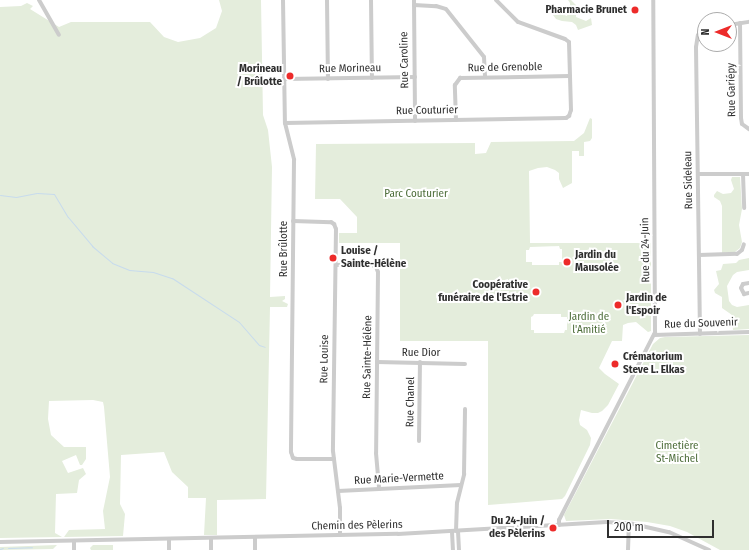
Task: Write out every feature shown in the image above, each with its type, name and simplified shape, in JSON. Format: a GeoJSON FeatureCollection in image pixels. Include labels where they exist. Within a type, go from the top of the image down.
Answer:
{"type":"FeatureCollection","features":[{"type":"Feature","properties":{"kind":"street"},"geometry":{"type":"LineString","coordinates":[[39,0],[59,35]]}},
{"type":"Feature","properties":{"kind":"street","name":"Rue Brûlotte"},"geometry":{"type":"LineString","coordinates":[[284,0],[285,123],[294,160],[291,452],[293,458],[297,459],[334,459]]}},
{"type":"Feature","properties":{"kind":"street"},"geometry":{"type":"LineString","coordinates":[[327,0],[328,79]]}},
{"type":"Feature","properties":{"kind":"street"},"geometry":{"type":"LineString","coordinates":[[370,0],[372,78]]}},
{"type":"Feature","properties":{"kind":"street","name":"Rue Caroline"},"geometry":{"type":"LineString","coordinates":[[414,0],[415,121]]}},
{"type":"Feature","properties":{"kind":"street"},"geometry":{"type":"LineString","coordinates":[[496,0],[521,24],[567,40],[570,48],[570,76]]}},
{"type":"Feature","properties":{"kind":"street","name":"Rue du 24-Juin"},"geometry":{"type":"LineString","coordinates":[[559,525],[559,520],[594,450],[654,335],[653,0]]}},
{"type":"Feature","properties":{"kind":"street"},"geometry":{"type":"LineString","coordinates":[[414,5],[436,6],[446,9],[484,58],[484,76]]}},
{"type":"Feature","properties":{"kind":"street"},"geometry":{"type":"LineString","coordinates":[[737,24],[749,22]]}},
{"type":"Feature","properties":{"kind":"street","name":"Rue Gariépy"},"geometry":{"type":"LineString","coordinates":[[740,23],[740,118],[742,124],[749,129]]}},
{"type":"Feature","properties":{"kind":"street","name":"Rue Sideleau"},"geometry":{"type":"LineString","coordinates":[[697,41],[700,334]]}},
{"type":"Feature","properties":{"kind":"street","name":"Rue de Grenoble"},"geometry":{"type":"LineString","coordinates":[[456,120],[456,81],[465,77],[570,76]]}},
{"type":"Feature","properties":{"kind":"street","name":"Rue Couturier"},"geometry":{"type":"LineString","coordinates":[[285,123],[562,120],[569,116],[571,110],[570,76]]}},
{"type":"Feature","properties":{"kind":"street","name":"Rue Morineau"},"geometry":{"type":"LineString","coordinates":[[285,79],[415,77]]}},
{"type":"Feature","properties":{"kind":"street"},"geometry":{"type":"LineString","coordinates":[[698,174],[749,174]]}},
{"type":"Feature","properties":{"kind":"street"},"geometry":{"type":"LineString","coordinates":[[743,174],[744,208]]}},
{"type":"Feature","properties":{"kind":"street","name":"Rue Louise"},"geometry":{"type":"LineString","coordinates":[[293,221],[331,222],[334,224],[336,265],[334,459],[338,491],[340,536]]}},
{"type":"Feature","properties":{"kind":"street"},"geometry":{"type":"LineString","coordinates":[[699,255],[737,254],[742,250],[744,244]]}},
{"type":"Feature","properties":{"kind":"street","name":"Rue Sainte-Hélène"},"geometry":{"type":"LineString","coordinates":[[336,265],[370,264],[377,269],[376,452],[379,489]]}},
{"type":"Feature","properties":{"kind":"street"},"geometry":{"type":"LineString","coordinates":[[749,283],[743,284],[741,288],[744,294],[749,293]]}},
{"type":"Feature","properties":{"kind":"street","name":"Rue du Souvenir"},"geometry":{"type":"LineString","coordinates":[[654,335],[749,332]]}},
{"type":"Feature","properties":{"kind":"street","name":"Rue Dior"},"geometry":{"type":"LineString","coordinates":[[377,362],[465,364]]}},
{"type":"Feature","properties":{"kind":"street","name":"Rue Chanel"},"geometry":{"type":"LineString","coordinates":[[419,441],[420,362]]}},
{"type":"Feature","properties":{"kind":"street"},"geometry":{"type":"LineString","coordinates":[[453,550],[456,507],[464,468],[465,409]]}},
{"type":"Feature","properties":{"kind":"street","name":"Rue Marie-Vermette"},"geometry":{"type":"LineString","coordinates":[[338,491],[461,485]]}},
{"type":"Feature","properties":{"kind":"street","name":"Chemin des Pèlerins"},"geometry":{"type":"LineString","coordinates":[[0,542],[340,536],[600,522],[628,523],[669,532],[709,550]]}},
{"type":"Feature","properties":{"kind":"street"},"geometry":{"type":"LineString","coordinates":[[628,523],[628,550]]}},
{"type":"Feature","properties":{"kind":"street"},"geometry":{"type":"LineString","coordinates":[[455,531],[459,550]]}},
{"type":"Feature","properties":{"kind":"street"},"geometry":{"type":"LineString","coordinates":[[211,538],[212,550]]}},
{"type":"Feature","properties":{"kind":"street"},"geometry":{"type":"LineString","coordinates":[[255,538],[255,550]]}},
{"type":"Feature","properties":{"kind":"street"},"geometry":{"type":"LineString","coordinates":[[169,539],[169,550]]}},
{"type":"Feature","properties":{"kind":"street"},"geometry":{"type":"LineString","coordinates":[[74,541],[74,550]]}},
{"type":"Feature","properties":{"kind":"green space"},"geometry":{"type":"Polygon","coordinates":[[[219,0],[261,0],[263,115],[268,130],[272,167],[270,297],[285,296],[285,299],[282,301],[288,304],[287,307],[270,307],[266,499],[217,500],[217,535],[204,535],[206,498],[188,498],[188,487],[172,472],[164,452],[121,455],[120,504],[125,514],[123,536],[64,537],[69,530],[105,529],[103,511],[110,477],[104,407],[103,402],[93,400],[49,401],[48,419],[51,435],[64,447],[86,447],[86,459],[82,465],[80,465],[76,455],[62,461],[68,473],[83,468],[86,474],[79,480],[77,493],[56,494],[55,533],[62,537],[0,538],[0,7],[21,6],[27,3],[33,6],[30,9],[59,27],[71,22],[150,22],[164,37],[178,42],[200,38],[216,28],[222,11],[219,0]]]}},
{"type":"Feature","properties":{"kind":"green space"},"geometry":{"type":"Polygon","coordinates":[[[568,0],[571,0],[576,5],[576,17],[586,21],[591,18],[592,25],[578,30],[576,25],[572,22],[556,19],[553,15],[553,11],[567,16],[570,8],[570,3],[568,0]]]}},
{"type":"Feature","properties":{"kind":"green space"},"geometry":{"type":"Polygon","coordinates":[[[590,118],[592,119],[592,138],[590,141],[584,142],[584,156],[579,156],[579,151],[572,151],[572,183],[563,188],[559,179],[559,173],[547,167],[529,171],[530,243],[651,243],[651,331],[648,332],[636,322],[628,323],[623,325],[622,341],[612,341],[599,368],[619,384],[608,405],[602,411],[592,413],[581,410],[579,420],[580,425],[587,430],[591,438],[590,445],[565,496],[562,499],[488,505],[488,341],[400,341],[400,243],[339,243],[339,233],[357,233],[357,217],[340,199],[315,199],[316,144],[475,143],[475,154],[486,153],[491,142],[574,141],[584,133],[590,118]],[[559,246],[530,247],[529,250],[526,250],[526,262],[532,262],[532,265],[559,265],[559,262],[562,262],[562,249],[560,249],[559,246]],[[534,314],[531,317],[531,330],[534,330],[534,333],[564,333],[565,330],[567,330],[567,317],[561,317],[561,314],[534,314]]]}},
{"type":"Feature","properties":{"kind":"green space"},"geometry":{"type":"Polygon","coordinates":[[[732,177],[740,177],[742,209],[739,225],[742,242],[740,248],[735,252],[722,253],[722,206],[720,201],[714,197],[714,195],[717,191],[723,194],[731,193],[734,189],[731,180],[732,177]]]}},
{"type":"Feature","properties":{"kind":"green space"},"geometry":{"type":"Polygon","coordinates":[[[749,258],[749,270],[737,272],[733,275],[727,286],[729,301],[732,305],[737,307],[749,305],[749,329],[733,330],[732,315],[722,308],[722,297],[715,293],[714,290],[719,284],[716,271],[721,270],[723,264],[736,263],[739,260],[749,258]]]}},
{"type":"Feature","properties":{"kind":"green space","name":"Cimetière St-Michel"},"geometry":{"type":"Polygon","coordinates":[[[749,335],[749,550],[720,550],[687,532],[670,526],[647,522],[611,519],[566,521],[564,515],[653,344],[660,338],[665,337],[749,335]]]}},
{"type":"Feature","properties":{"kind":"green space"},"geometry":{"type":"Polygon","coordinates":[[[57,545],[53,549],[0,550],[0,547],[57,545]]]}},
{"type":"Feature","properties":{"kind":"green space"},"geometry":{"type":"Polygon","coordinates":[[[93,545],[113,545],[113,550],[91,550],[90,548],[93,545]]]}},
{"type":"Feature","properties":{"kind":"waterway"},"geometry":{"type":"LineString","coordinates":[[0,195],[16,197],[37,193],[54,194],[68,217],[92,246],[112,263],[129,270],[153,272],[172,278],[239,322],[259,345],[265,347]]}},
{"type":"Feature","properties":{"kind":"waterway"},"geometry":{"type":"LineString","coordinates":[[8,548],[32,547]]}},
{"type":"Feature","properties":{"kind":"place","name":"Pharmacie Brunet"},"geometry":{"type":"Point","coordinates":[635,10]}},
{"type":"Feature","properties":{"kind":"place","name":"Morineau / Brûlotte"},"geometry":{"type":"Point","coordinates":[290,76]}},
{"type":"Feature","properties":{"kind":"place","name":"Louise / Sainte-Hélène"},"geometry":{"type":"Point","coordinates":[333,258]}},
{"type":"Feature","properties":{"kind":"place","name":"Jardin du Mausolée"},"geometry":{"type":"Point","coordinates":[567,262]}},
{"type":"Feature","properties":{"kind":"place","name":"Coopérative funéraire de l'Estrie"},"geometry":{"type":"Point","coordinates":[536,292]}},
{"type":"Feature","properties":{"kind":"place","name":"Jardin de l'Espoir"},"geometry":{"type":"Point","coordinates":[618,305]}},
{"type":"Feature","properties":{"kind":"place","name":"Crématorium Steve L. Elkas"},"geometry":{"type":"Point","coordinates":[615,364]}},
{"type":"Feature","properties":{"kind":"place","name":"Du 24-Juin / des Pèlerins"},"geometry":{"type":"Point","coordinates":[553,528]}},
{"type":"Feature","properties":{"kind":"park label","name":"Parc Couturier"},"geometry":{"type":"Point","coordinates":[416,194]}},
{"type":"Feature","properties":{"kind":"park label","name":"Jardin de l'Amitié"},"geometry":{"type":"Point","coordinates":[589,324]}}]}
